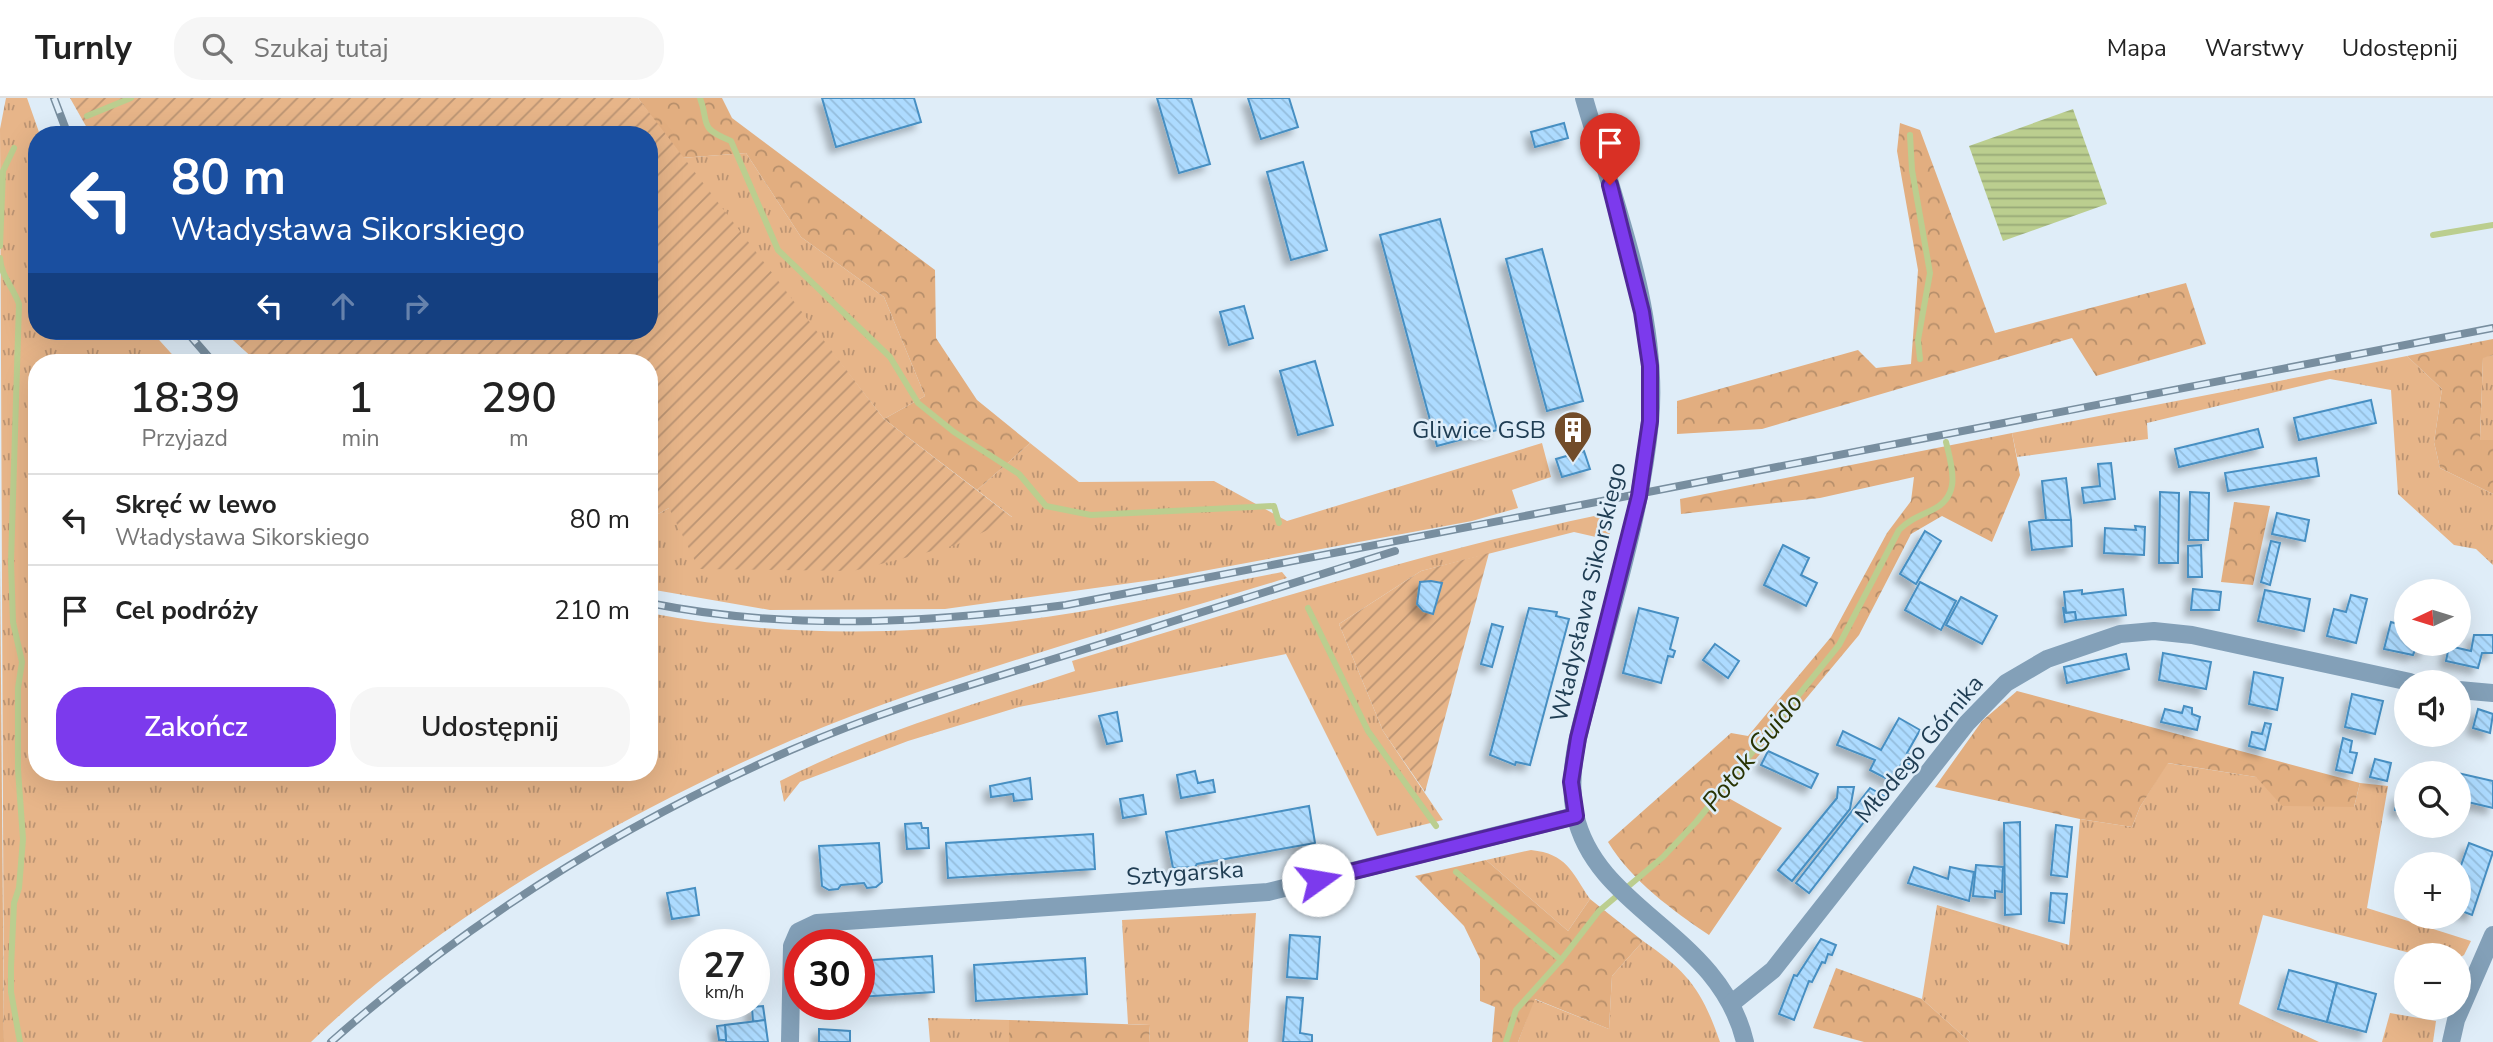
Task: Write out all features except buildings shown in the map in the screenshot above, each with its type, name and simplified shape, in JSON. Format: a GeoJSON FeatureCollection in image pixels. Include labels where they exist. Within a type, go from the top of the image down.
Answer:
{"type":"FeatureCollection","features":[{"type":"Feature","properties":{"kind":"street","name":"Władysława Sikorskiego"},"geometry":{"type":"LineString","coordinates":[[1584,98],[1642,312],[1650,366],[1650,407],[1639,496],[1578,738],[1571,782],[1576,816],[1590,854],[1606,877],[1697,956],[1732,1003],[1745,1042]]}},
{"type":"Feature","properties":{"kind":"street","name":"Młodego Górnika"},"geometry":{"type":"LineString","coordinates":[[1732,1003],[1773,970],[1987,702],[2006,683],[2047,659],[2120,635],[2154,631],[2192,635],[2394,679]]}},
{"type":"Feature","properties":{"kind":"street"},"geometry":{"type":"LineString","coordinates":[[2471,691],[2493,692]]}},
{"type":"Feature","properties":{"kind":"street","name":"Sztygarska"},"geometry":{"type":"LineString","coordinates":[[790,1042],[794,938],[805,927],[817,923],[1268,892],[1576,816]]}},
{"type":"Feature","properties":{"kind":"street"},"geometry":{"type":"LineString","coordinates":[[2451,1042],[2493,935]]}},
{"type":"Feature","properties":{"kind":"green space"},"geometry":{"type":"Polygon","coordinates":[[[6,98],[27,98],[37,126],[28,126],[28,340],[159,340],[172,354],[28,354],[28,781],[658,781],[658,614],[736,626],[780,629],[911,630],[999,623],[1070,613],[1282,572],[1287,578],[984,670],[884,704],[794,739],[735,766],[603,833],[514,886],[388,974],[311,1042],[4,1042],[0,129],[6,98]]]}},
{"type":"Feature","properties":{"kind":"green space"},"geometry":{"type":"Polygon","coordinates":[[[70,98],[638,98],[884,419],[1013,518],[956,545],[853,571],[699,569],[669,508],[658,514],[658,354],[248,354],[233,340],[658,340],[658,126],[86,126],[70,98]]]}},
{"type":"Feature","properties":{"kind":"green space"},"geometry":{"type":"Polygon","coordinates":[[[638,98],[722,98],[732,118],[935,270],[936,338],[977,400],[1030,443],[977,490],[884,419],[925,396],[884,297],[801,237],[746,153],[681,158],[638,98]]]}},
{"type":"Feature","properties":{"kind":"green space"},"geometry":{"type":"Polygon","coordinates":[[[1900,123],[1920,130],[1995,333],[2186,283],[2206,344],[2096,376],[2072,338],[1762,429],[1677,434],[1677,401],[1858,350],[1876,368],[1911,364],[1918,270],[1897,151],[1900,123]]]}},
{"type":"Feature","properties":{"kind":"green space"},"geometry":{"type":"Polygon","coordinates":[[[746,153],[801,237],[884,297],[925,396],[884,419],[681,158],[746,153]]]}},
{"type":"Feature","properties":{"kind":"green space"},"geometry":{"type":"Polygon","coordinates":[[[2493,339],[2493,355],[2483,358],[2480,440],[2493,440],[2493,494],[2440,468],[2434,442],[2442,389],[2407,356],[2493,339]]]}},
{"type":"Feature","properties":{"kind":"green space"},"geometry":{"type":"Polygon","coordinates":[[[2493,355],[2493,440],[2480,440],[2483,357],[2493,355]]]}},
{"type":"Feature","properties":{"kind":"green space"},"geometry":{"type":"Polygon","coordinates":[[[2407,356],[2442,389],[2434,442],[2440,468],[2493,494],[2493,565],[2476,549],[2454,545],[2398,494],[2391,390],[2330,379],[2147,423],[2148,439],[2017,457],[2012,433],[2407,356]]]}},
{"type":"Feature","properties":{"kind":"green space"},"geometry":{"type":"Polygon","coordinates":[[[2012,433],[2020,475],[1992,542],[1942,516],[1911,534],[1859,635],[1725,796],[1782,828],[1709,935],[1667,905],[1641,882],[1608,842],[1731,733],[1748,736],[1831,637],[1887,533],[1911,501],[1914,477],[1820,498],[1681,514],[1680,499],[2012,433]]]}},
{"type":"Feature","properties":{"kind":"green space"},"geometry":{"type":"Polygon","coordinates":[[[1030,443],[1079,482],[1214,481],[1287,521],[1542,443],[1551,477],[1512,490],[1518,508],[1472,521],[1160,579],[945,609],[770,610],[658,591],[658,514],[669,508],[1012,517],[977,490],[1030,443]]]}},
{"type":"Feature","properties":{"kind":"green space"},"geometry":{"type":"Polygon","coordinates":[[[2234,502],[2270,506],[2253,585],[2221,582],[2234,502]]]}},
{"type":"Feature","properties":{"kind":"green space"},"geometry":{"type":"Polygon","coordinates":[[[1613,512],[1609,540],[1574,532],[1421,571],[1339,624],[1383,731],[1443,820],[1377,836],[1286,654],[1019,707],[908,741],[800,782],[784,802],[780,781],[888,734],[1075,671],[1072,661],[1409,561],[1613,512]]]}},
{"type":"Feature","properties":{"kind":"green space"},"geometry":{"type":"Polygon","coordinates":[[[1489,553],[1425,792],[1383,731],[1339,624],[1421,571],[1489,553]]]}},
{"type":"Feature","properties":{"kind":"green space"},"geometry":{"type":"Polygon","coordinates":[[[0,560],[4,1042],[0,1042],[0,560]]]}},
{"type":"Feature","properties":{"kind":"green space"},"geometry":{"type":"Polygon","coordinates":[[[2017,691],[2360,783],[2354,807],[2282,806],[2256,777],[2168,763],[2140,807],[2132,827],[2080,819],[1935,787],[1982,721],[2017,691]]]}},
{"type":"Feature","properties":{"kind":"green space"},"geometry":{"type":"Polygon","coordinates":[[[2167,763],[2256,777],[2354,807],[2360,783],[2388,786],[2367,908],[2394,917],[2394,929],[2433,929],[2471,941],[2394,943],[2394,949],[2263,915],[2239,1004],[2319,1042],[1970,1042],[1922,999],[1937,905],[2069,945],[2080,819],[2132,827],[2140,807],[2167,763]]]}},
{"type":"Feature","properties":{"kind":"green space"},"geometry":{"type":"Polygon","coordinates":[[[1531,850],[1553,855],[1560,860],[1572,872],[1590,899],[1568,931],[1486,860],[1531,850]]]}},
{"type":"Feature","properties":{"kind":"green space"},"geometry":{"type":"Polygon","coordinates":[[[1486,860],[1568,931],[1590,899],[1643,941],[1612,976],[1609,1029],[1535,999],[1518,1042],[1492,1042],[1495,1007],[1480,1001],[1480,959],[1464,926],[1415,876],[1486,860]]]}},
{"type":"Feature","properties":{"kind":"green space"},"geometry":{"type":"Polygon","coordinates":[[[1256,913],[1248,1042],[1149,1042],[1150,1025],[1128,1024],[1122,920],[1256,913]]]}},
{"type":"Feature","properties":{"kind":"green space"},"geometry":{"type":"Polygon","coordinates":[[[1643,941],[1692,984],[1707,1009],[1720,1042],[1518,1042],[1534,999],[1609,1029],[1612,976],[1643,941]]]}},
{"type":"Feature","properties":{"kind":"green space"},"geometry":{"type":"Polygon","coordinates":[[[1836,968],[1922,999],[1970,1042],[1864,1042],[1813,1028],[1836,968]]]}},
{"type":"Feature","properties":{"kind":"green space"},"geometry":{"type":"Polygon","coordinates":[[[2390,1013],[2394,1014],[2394,1020],[2436,1021],[2433,1042],[2382,1042],[2390,1013]]]}},
{"type":"Feature","properties":{"kind":"green space"},"geometry":{"type":"Polygon","coordinates":[[[928,1018],[1009,1020],[1009,1042],[930,1042],[928,1018]]]}},
{"type":"Feature","properties":{"kind":"green space"},"geometry":{"type":"Polygon","coordinates":[[[1009,1020],[1150,1025],[1149,1042],[1009,1042],[1009,1020]]]}},
{"type":"Feature","properties":{"kind":"shaded area"},"geometry":{"type":"Polygon","coordinates":[[[2073,109],[2107,204],[2003,241],[1969,146],[2073,109]]]}},
{"type":"Feature","properties":{"kind":"waterway"},"geometry":{"type":"LineString","coordinates":[[87,116],[131,98]]}},
{"type":"Feature","properties":{"kind":"waterway"},"geometry":{"type":"LineString","coordinates":[[700,98],[706,124],[713,132],[731,141],[778,250],[890,357],[918,403],[954,432],[1019,474],[1046,506],[1091,515],[1274,506],[1279,523]]}},
{"type":"Feature","properties":{"kind":"waterway","name":"Potok Guido"},"geometry":{"type":"LineString","coordinates":[[1910,135],[1912,170],[1930,273],[1918,340],[1920,359]]}},
{"type":"Feature","properties":{"kind":"waterway"},"geometry":{"type":"LineString","coordinates":[[0,246],[3,171],[14,148]]}},
{"type":"Feature","properties":{"kind":"waterway"},"geometry":{"type":"LineString","coordinates":[[2433,235],[2493,225]]}},
{"type":"Feature","properties":{"kind":"waterway"},"geometry":{"type":"LineString","coordinates":[[0,258],[19,304],[11,562],[13,622],[22,662],[18,688],[18,770],[23,839],[19,888],[14,903],[11,992],[20,1042]]}},
{"type":"Feature","properties":{"kind":"waterway","name":"Potok Guido"},"geometry":{"type":"LineString","coordinates":[[1506,1042],[1516,1010],[1561,960],[1599,911],[1663,857],[1696,822],[1839,645],[1899,530],[1948,497],[1952,471],[1946,442]]}},
{"type":"Feature","properties":{"kind":"waterway"},"geometry":{"type":"LineString","coordinates":[[1308,608],[1368,731],[1436,826]]}},
{"type":"Feature","properties":{"kind":"waterway"},"geometry":{"type":"LineString","coordinates":[[1456,872],[1561,960]]}},
{"type":"Feature","properties":{"kind":"railway"},"geometry":{"type":"LineString","coordinates":[[54,98],[65,126]]}},
{"type":"Feature","properties":{"kind":"railway"},"geometry":{"type":"LineString","coordinates":[[658,605],[753,618],[805,621],[910,620],[1066,605],[2493,328]]}},
{"type":"Feature","properties":{"kind":"railway"},"geometry":{"type":"LineString","coordinates":[[194,340],[206,354]]}},
{"type":"Feature","properties":{"kind":"railway"},"geometry":{"type":"LineString","coordinates":[[331,1042],[437,956],[549,878],[668,809],[791,750],[891,711],[1395,551]]}},
{"type":"Feature","properties":{"kind":"place","name":"Gliwice GSB"},"geometry":{"type":"Point","coordinates":[1573,464]}},
{"type":"Feature","properties":{"kind":"route"},"geometry":{"type":"LineString","coordinates":[[1318,880],[1576,816],[1571,782],[1578,738],[1639,496],[1650,421],[1650,366],[1642,312],[1610,185]]}}]}
